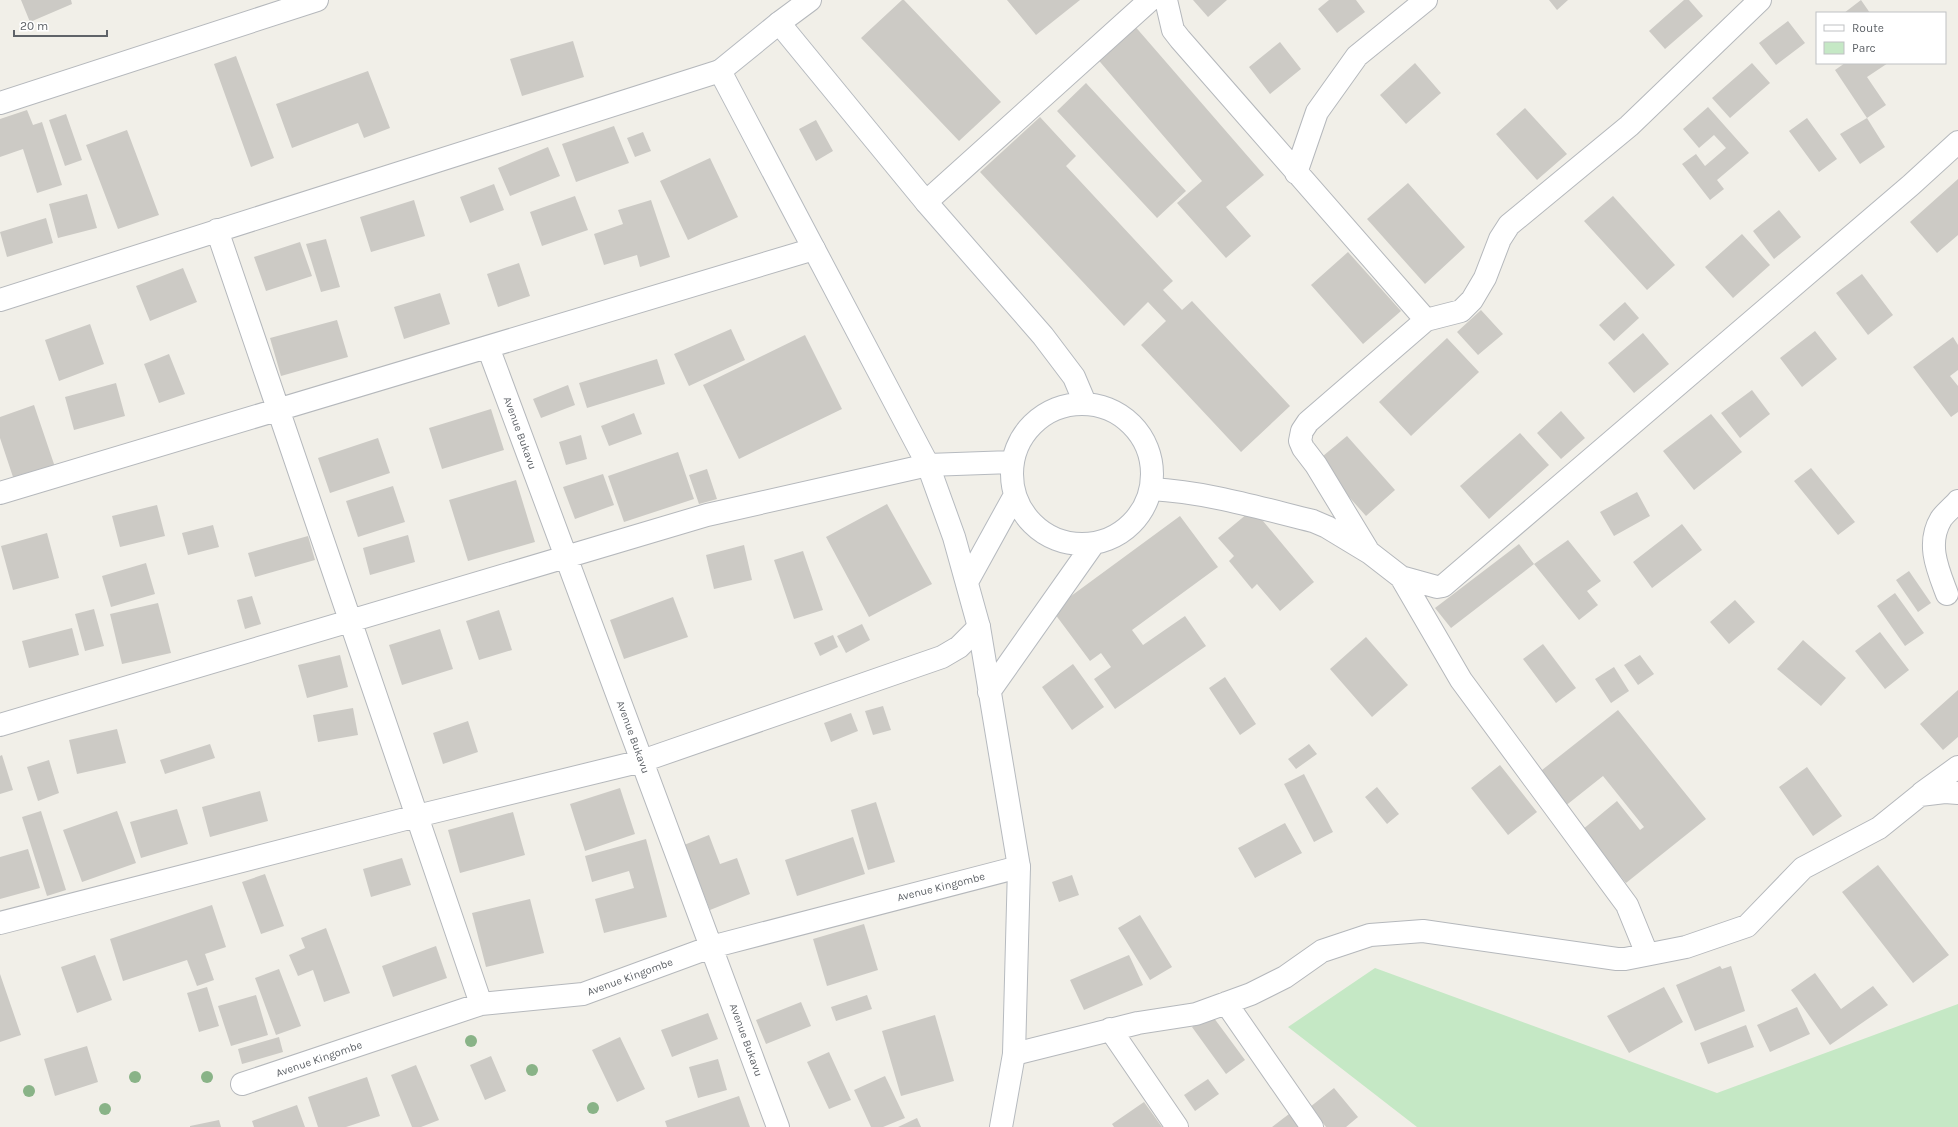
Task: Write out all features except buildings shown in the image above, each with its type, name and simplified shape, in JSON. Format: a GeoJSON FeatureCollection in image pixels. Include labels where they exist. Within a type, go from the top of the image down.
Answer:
{"type":"FeatureCollection","features":[{"type":"Feature","properties":{"kind":"street"},"geometry":{"type":"LineString","coordinates":[[0,103],[317,0]]}},
{"type":"Feature","properties":{"kind":"street"},"geometry":{"type":"LineString","coordinates":[[0,300],[720,71],[810,0]]}},
{"type":"Feature","properties":{"kind":"street"},"geometry":{"type":"LineString","coordinates":[[926,202],[1150,0]]}},
{"type":"Feature","properties":{"kind":"street"},"geometry":{"type":"LineString","coordinates":[[1166,0],[1173,30],[1180,39],[1426,320]]}},
{"type":"Feature","properties":{"kind":"street"},"geometry":{"type":"LineString","coordinates":[[1296,173],[1317,112],[1356,56],[1426,0]]}},
{"type":"Feature","properties":{"kind":"street"},"geometry":{"type":"LineString","coordinates":[[1370,553],[1316,465],[1303,448],[1300,441],[1302,431],[1308,422],[1426,320],[1461,311],[1472,300],[1485,278],[1500,240],[1509,225],[1630,126],[1760,0]]}},
{"type":"Feature","properties":{"kind":"street"},"geometry":{"type":"LineString","coordinates":[[779,23],[926,202],[1061,357],[1074,377],[1085,404]]}},
{"type":"Feature","properties":{"kind":"street"},"geometry":{"type":"LineString","coordinates":[[720,71],[928,465],[954,537],[979,627],[1019,867],[1014,1054],[1001,1127]]}},
{"type":"Feature","properties":{"kind":"street"},"geometry":{"type":"LineString","coordinates":[[1152,489],[1173,490],[1218,497],[1313,521],[1327,527],[1370,553],[1401,577],[1436,587],[1447,584],[1893,200],[1958,142]]}},
{"type":"Feature","properties":{"kind":"street"},"geometry":{"type":"LineString","coordinates":[[217,230],[481,1004]]}},
{"type":"Feature","properties":{"kind":"street"},"geometry":{"type":"LineString","coordinates":[[0,493],[814,249]]}},
{"type":"Feature","properties":{"kind":"street","name":"Avenue Bukavu"},"geometry":{"type":"LineString","coordinates":[[488,347],[778,1127]]}},
{"type":"Feature","properties":{"kind":"street"},"geometry":{"type":"LineString","coordinates":[[1085,404],[1101,406],[1117,413],[1136,429],[1144,440],[1151,458],[1153,477],[1152,489],[1146,505],[1137,519],[1125,531],[1110,539],[1094,544],[1077,544],[1061,541],[1046,534],[1032,524],[1022,511],[1015,495],[1012,479],[1012,462],[1017,446],[1026,431],[1037,419],[1052,410],[1068,405],[1085,404]]}},
{"type":"Feature","properties":{"kind":"street"},"geometry":{"type":"LineString","coordinates":[[0,724],[707,515],[928,465],[1012,462]]}},
{"type":"Feature","properties":{"kind":"street"},"geometry":{"type":"LineString","coordinates":[[967,582],[1015,495]]}},
{"type":"Feature","properties":{"kind":"street"},"geometry":{"type":"LineString","coordinates":[[1947,594],[1934,556],[1934,535],[1941,519],[1958,501]]}},
{"type":"Feature","properties":{"kind":"street"},"geometry":{"type":"LineString","coordinates":[[989,692],[1094,544]]}},
{"type":"Feature","properties":{"kind":"street"},"geometry":{"type":"LineString","coordinates":[[1401,577],[1461,680],[1627,905],[1647,954]]}},
{"type":"Feature","properties":{"kind":"street"},"geometry":{"type":"LineString","coordinates":[[0,923],[417,816],[642,761],[942,657],[959,647],[979,627]]}},
{"type":"Feature","properties":{"kind":"street"},"geometry":{"type":"LineString","coordinates":[[1014,1054],[1138,1022],[1196,1014],[1251,994],[1285,978],[1322,951],[1370,935],[1423,931],[1617,959],[1686,947],[1747,926],[1803,868],[1879,828],[1958,767]]}},
{"type":"Feature","properties":{"kind":"street"},"geometry":{"type":"LineString","coordinates":[[1920,795],[1945,792],[1958,793]]}},
{"type":"Feature","properties":{"kind":"street","name":"Avenue Kingombe"},"geometry":{"type":"LineString","coordinates":[[242,1084],[481,1004],[583,994],[711,947],[1019,867]]}},
{"type":"Feature","properties":{"kind":"street"},"geometry":{"type":"LineString","coordinates":[[1226,1003],[1312,1127]]}},
{"type":"Feature","properties":{"kind":"street"},"geometry":{"type":"LineString","coordinates":[[1110,1029],[1177,1127]]}},
{"type":"Feature","properties":{"kind":"green space"},"geometry":{"type":"Polygon","coordinates":[[[1375,968],[1717,1093],[1958,1004],[1958,1127],[1417,1127],[1288,1027],[1375,968]]]}}]}
